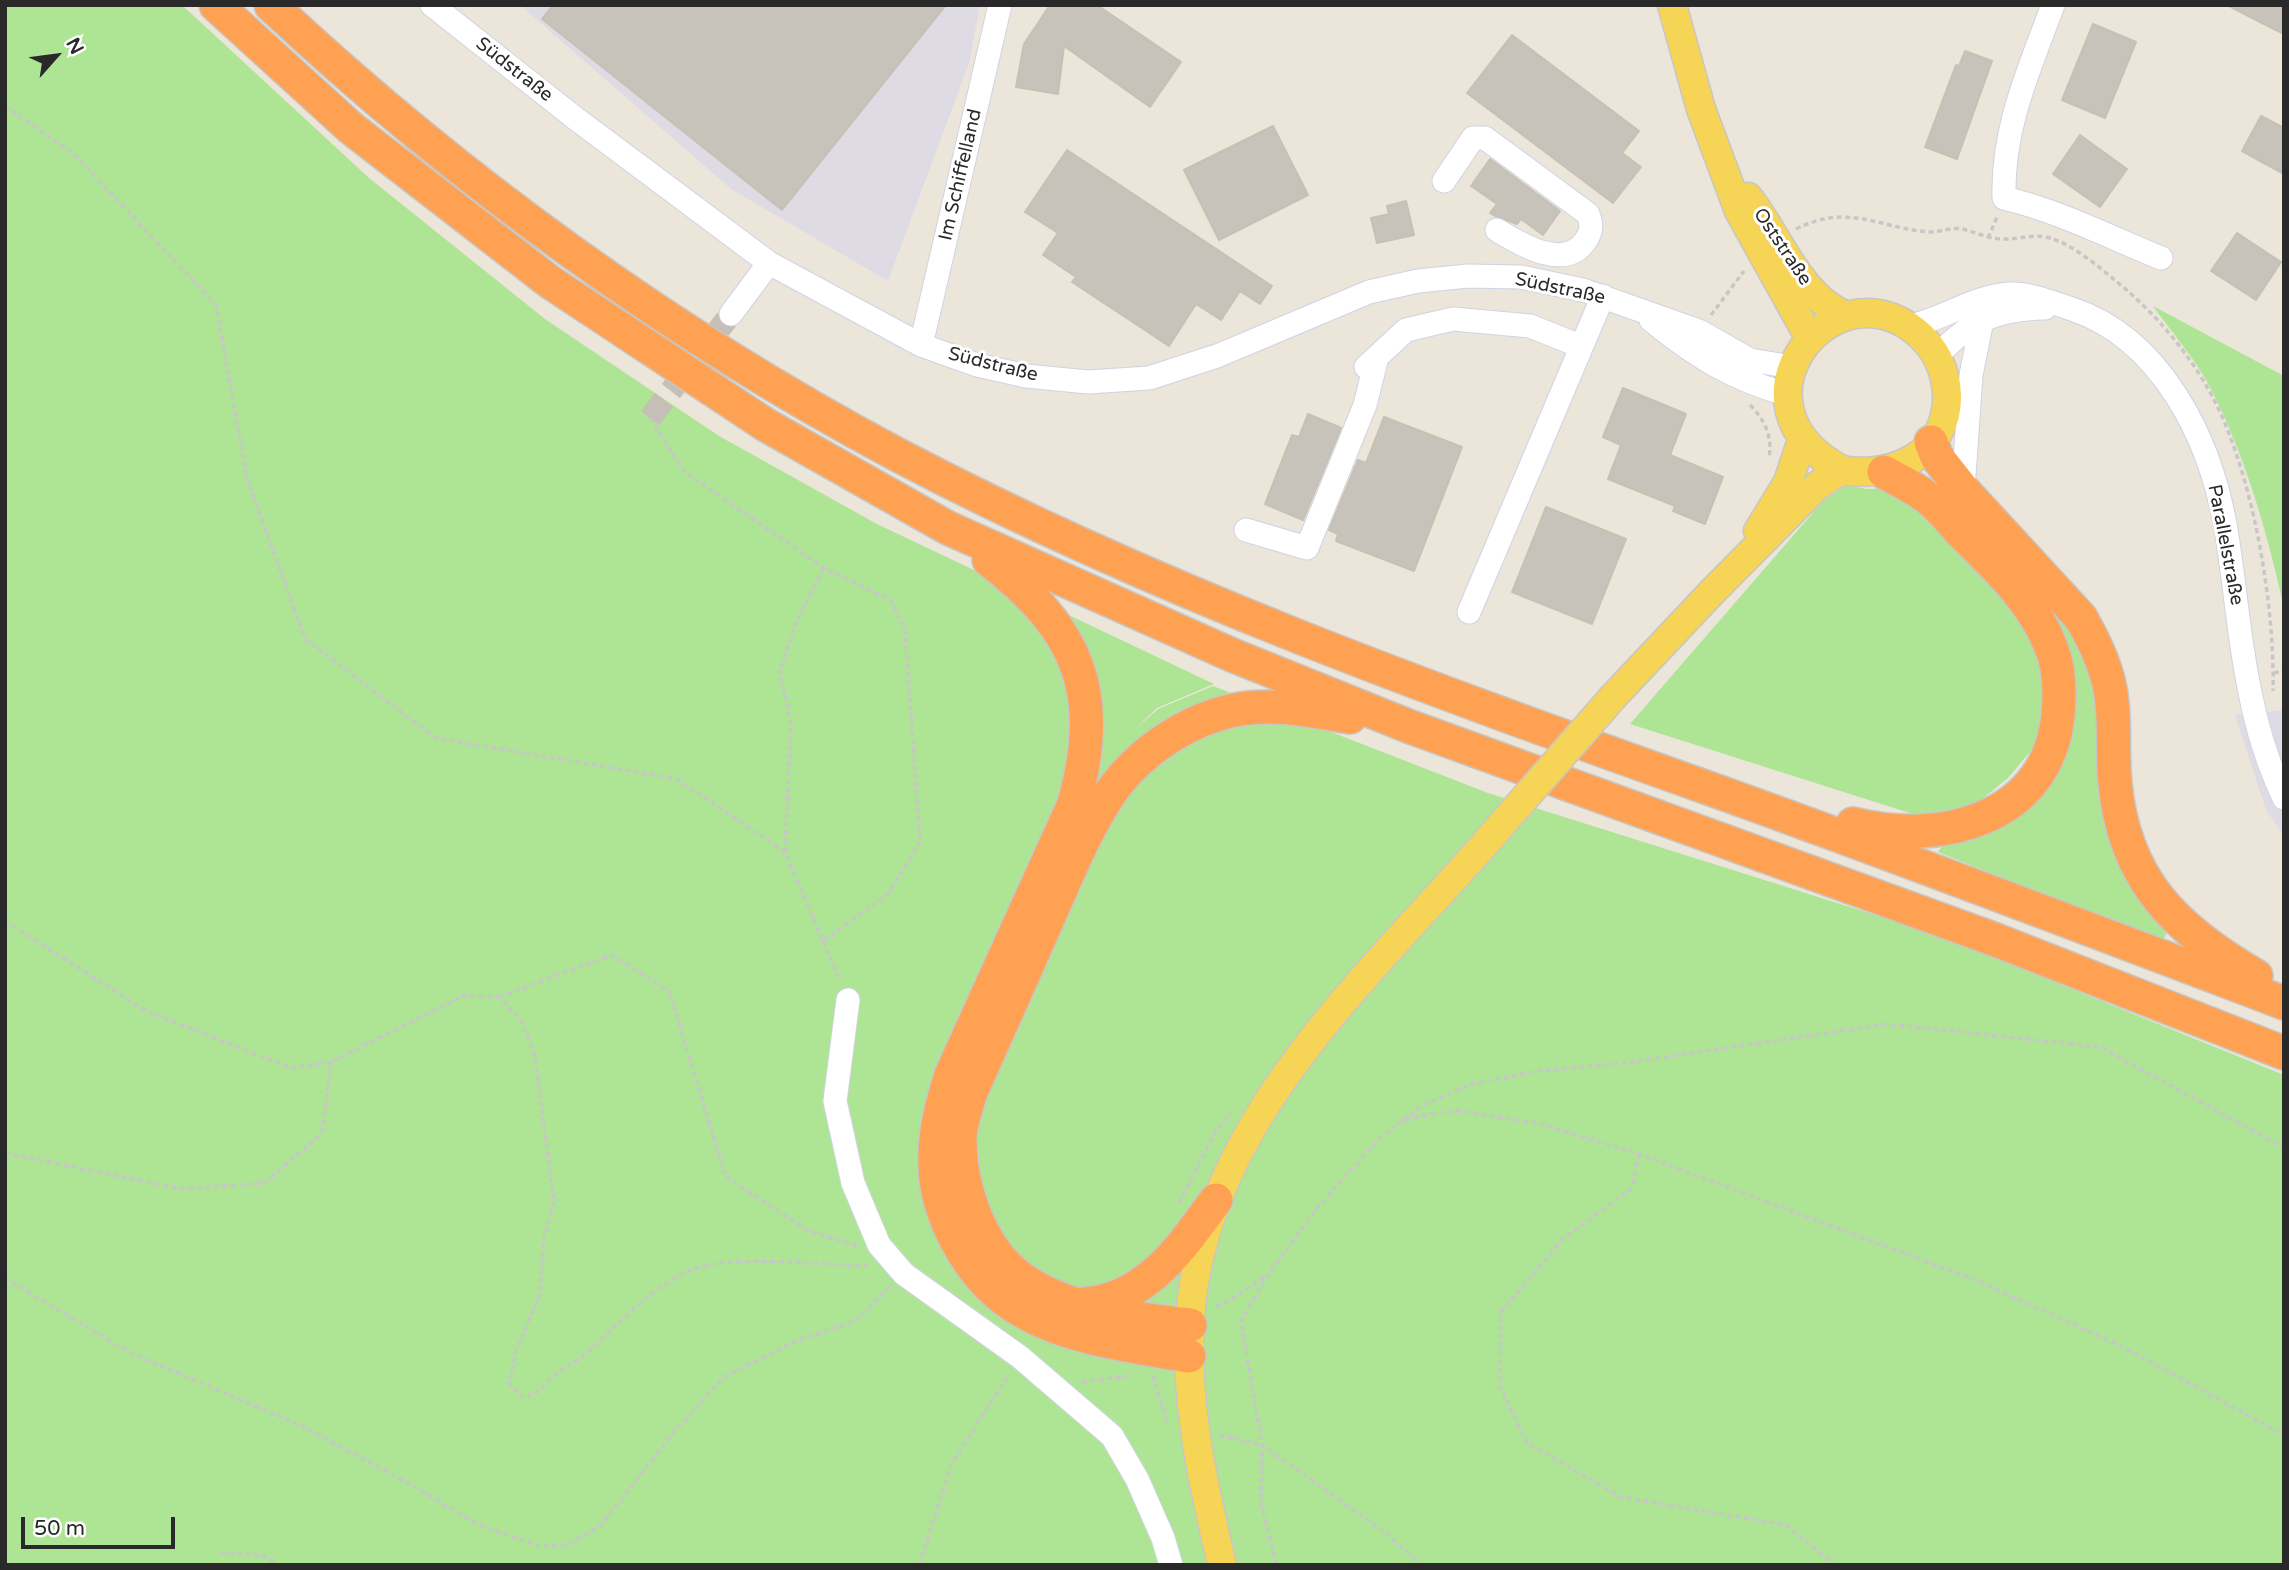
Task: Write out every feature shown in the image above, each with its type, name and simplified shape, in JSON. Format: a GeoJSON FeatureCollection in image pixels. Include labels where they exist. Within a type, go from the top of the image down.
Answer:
{"type":"FeatureCollection","features":[{"type":"Feature","properties":{"kind":"highway"},"geometry":{"type":"LineString","coordinates":[[216,5],[351,128],[550,282],[766,425],[948,528],[1232,655],[1408,726],[1996,940],[2284,1053]]}},
{"type":"Feature","properties":{"kind":"highway"},"geometry":{"type":"LineString","coordinates":[[271,5],[438,149],[569,248],[692,334],[895,453],[980,496],[1251,620],[1427,688],[2011,898],[2284,1003]]}},
{"type":"Feature","properties":{"kind":"highway"},"geometry":{"type":"LineString","coordinates":[[1933,440],[1937,457],[2081,618],[2094,642],[2112,700],[2115,781],[2120,825],[2135,865],[2158,900],[2187,931],[2284,993]]}},
{"type":"Feature","properties":{"kind":"highway"},"geometry":{"type":"LineString","coordinates":[[1705,787],[1881,831],[1932,832],[1969,824],[2000,811],[2023,792],[2043,766],[2056,733],[2060,690],[2053,649],[2038,617],[2001,572],[1927,497],[1884,472]]}},
{"type":"Feature","properties":{"kind":"highway"},"geometry":{"type":"LineString","coordinates":[[948,528],[1045,608],[1080,673],[1087,708],[1084,768],[1074,804],[951,1075],[939,1112],[934,1165],[946,1221],[970,1266],[1010,1304],[1048,1323],[1094,1337],[1190,1329]]}},
{"type":"Feature","properties":{"kind":"highway"},"geometry":{"type":"LineString","coordinates":[[1190,1329],[1079,1304],[1029,1284],[990,1247],[965,1192],[960,1134],[970,1094],[1071,868],[1110,794],[1138,763],[1164,740],[1208,718],[1238,710],[1275,705],[1408,726]]}},
{"type":"Feature","properties":{"kind":"highway"},"geometry":{"type":"LineString","coordinates":[[1079,1304],[1101,1303],[1142,1285],[1175,1253],[1216,1200]]}},
{"type":"Feature","properties":{"kind":"main road","name":"Oststraße"},"geometry":{"type":"LineString","coordinates":[[1672,5],[1701,109],[1724,168],[1770,247],[1789,298],[1810,339]]}},
{"type":"Feature","properties":{"kind":"main road","name":"Oststraße"},"geometry":{"type":"LineString","coordinates":[[1770,247],[1822,303],[1847,316]]}},
{"type":"Feature","properties":{"kind":"main road"},"geometry":{"type":"LineString","coordinates":[[1869,314],[1890,317],[1909,326],[1925,339],[1945,376],[1947,397],[1943,418],[1933,440],[1902,466],[1884,472],[1863,474],[1842,470],[1820,458],[1802,440],[1791,418],[1787,394],[1792,367],[1810,339],[1821,329],[1847,316],[1869,314]]}},
{"type":"Feature","properties":{"kind":"main road"},"geometry":{"type":"LineString","coordinates":[[1712,592],[1750,543],[1788,482],[1802,440]]}},
{"type":"Feature","properties":{"kind":"main road"},"geometry":{"type":"LineString","coordinates":[[1222,1565],[1194,1429],[1190,1329],[1199,1255],[1216,1200],[1253,1121],[1337,1010],[1613,697],[1818,485],[1842,470]]}},
{"type":"Feature","properties":{"kind":"street","name":"Südstraße"},"geometry":{"type":"LineString","coordinates":[[432,5],[769,263],[921,345],[977,365],[1026,376],[1088,382],[1149,378],[1217,356],[1369,292],[1418,281],[1521,277],[1603,296],[1640,312],[1699,331],[1750,360],[1792,367]]}},
{"type":"Feature","properties":{"kind":"street","name":"Im Schiffelland"},"geometry":{"type":"LineString","coordinates":[[921,345],[1000,5]]}},
{"type":"Feature","properties":{"kind":"street"},"geometry":{"type":"LineString","coordinates":[[2053,5],[2012,120],[2003,162],[2004,198],[2049,209],[2093,231],[2161,258]]}},
{"type":"Feature","properties":{"kind":"street"},"geometry":{"type":"LineString","coordinates":[[1444,181],[1473,138],[1485,138],[1588,215],[1592,224],[1588,238],[1578,250],[1566,255],[1522,246],[1497,230]]}},
{"type":"Feature","properties":{"kind":"street"},"geometry":{"type":"LineString","coordinates":[[731,314],[769,263]]}},
{"type":"Feature","properties":{"kind":"street","name":"Parallelstraße"},"geometry":{"type":"LineString","coordinates":[[1909,326],[1926,323],[1974,301],[2012,294],[2090,316],[2120,332],[2139,349],[2171,388],[2192,423],[2212,477],[2224,521],[2249,692],[2277,765],[2284,798]]}},
{"type":"Feature","properties":{"kind":"street"},"geometry":{"type":"LineString","coordinates":[[1469,612],[1603,296]]}},
{"type":"Feature","properties":{"kind":"street","name":"Parallelstraße"},"geometry":{"type":"LineString","coordinates":[[1938,359],[1967,327],[1982,320],[2026,308],[2066,308]]}},
{"type":"Feature","properties":{"kind":"street","name":"Südstraße"},"geometry":{"type":"LineString","coordinates":[[1640,312],[1690,351],[1751,385],[1787,394]]}},
{"type":"Feature","properties":{"kind":"street"},"geometry":{"type":"LineString","coordinates":[[1246,530],[1307,548],[1365,405],[1370,363],[1406,330],[1453,319],[1530,326],[1580,346]]}},
{"type":"Feature","properties":{"kind":"street"},"geometry":{"type":"LineString","coordinates":[[1963,489],[1972,375],[1982,320]]}},
{"type":"Feature","properties":{"kind":"street"},"geometry":{"type":"LineString","coordinates":[[1938,359],[1959,365],[1972,375]]}},
{"type":"Feature","properties":{"kind":"street"},"geometry":{"type":"LineString","coordinates":[[1933,440],[1968,427]]}},
{"type":"Feature","properties":{"kind":"street"},"geometry":{"type":"LineString","coordinates":[[848,1000],[835,1101],[853,1183],[873,1235],[904,1274],[1020,1357],[1112,1436],[1138,1479],[1163,1538],[1171,1565]]}},
{"type":"Feature","properties":{"kind":"path"},"geometry":{"type":"LineString","coordinates":[[5,106],[74,153],[216,305],[247,478],[305,639],[436,738],[677,779],[785,852]]}},
{"type":"Feature","properties":{"kind":"path"},"geometry":{"type":"LineString","coordinates":[[1699,331],[1741,275],[1770,247],[1811,223],[1852,217],[1930,232],[1959,229],[2005,240],[2036,236],[2051,238],[2097,265],[2150,309],[2205,382],[2231,441],[2260,555],[2271,612],[2273,695]]}},
{"type":"Feature","properties":{"kind":"path"},"geometry":{"type":"LineString","coordinates":[[1748,402],[1762,417],[1772,444],[1769,457]]}},
{"type":"Feature","properties":{"kind":"path"},"geometry":{"type":"LineString","coordinates":[[650,418],[684,471],[824,568],[891,600],[905,630],[919,842],[888,894],[823,941]]}},
{"type":"Feature","properties":{"kind":"path"},"geometry":{"type":"LineString","coordinates":[[824,568],[797,620],[780,671],[791,724],[785,852],[848,1000]]}},
{"type":"Feature","properties":{"kind":"path"},"geometry":{"type":"LineString","coordinates":[[2274,673],[2284,670]]}},
{"type":"Feature","properties":{"kind":"path"},"geometry":{"type":"LineString","coordinates":[[5,921],[146,1012],[291,1068],[331,1062],[463,996],[499,997],[612,955],[669,991],[726,1177],[807,1230],[859,1247]]}},
{"type":"Feature","properties":{"kind":"path"},"geometry":{"type":"LineString","coordinates":[[499,997],[522,1022],[535,1057],[554,1202],[544,1239],[540,1294],[516,1352],[509,1384],[523,1398],[542,1391],[556,1374],[581,1357],[615,1325],[665,1286],[696,1268],[735,1262],[875,1265],[867,1256]]}},
{"type":"Feature","properties":{"kind":"path"},"geometry":{"type":"LineString","coordinates":[[1277,1565],[1261,1505],[1262,1445],[1241,1321],[1268,1275],[1317,1208],[1379,1139],[1423,1105],[1472,1084],[1538,1071],[1624,1063],[1887,1024],[2101,1047],[2284,1148]]}},
{"type":"Feature","properties":{"kind":"path"},"geometry":{"type":"LineString","coordinates":[[5,1153],[181,1189],[265,1183],[322,1133],[331,1062]]}},
{"type":"Feature","properties":{"kind":"path"},"geometry":{"type":"LineString","coordinates":[[1402,1121],[1458,1111],[1537,1123],[1639,1154],[1973,1279],[2121,1346],[2284,1435]]}},
{"type":"Feature","properties":{"kind":"path"},"geometry":{"type":"LineString","coordinates":[[1639,1154],[1632,1188],[1563,1239],[1502,1312],[1500,1386],[1516,1421],[1527,1443],[1621,1497],[1786,1525],[1835,1565]]}},
{"type":"Feature","properties":{"kind":"path"},"geometry":{"type":"LineString","coordinates":[[5,1278],[131,1353],[304,1427],[477,1524],[539,1546],[568,1545],[601,1525],[676,1430],[724,1377],[798,1340],[855,1321],[904,1274]]}},
{"type":"Feature","properties":{"kind":"path"},"geometry":{"type":"LineString","coordinates":[[1190,1329],[1268,1275]]}},
{"type":"Feature","properties":{"kind":"path"},"geometry":{"type":"LineString","coordinates":[[919,1565],[952,1463],[1020,1357]]}},
{"type":"Feature","properties":{"kind":"path"},"geometry":{"type":"LineString","coordinates":[[1071,1378],[1083,1382],[1129,1376],[1135,1368]]}},
{"type":"Feature","properties":{"kind":"path"},"geometry":{"type":"LineString","coordinates":[[1194,1429],[1262,1445],[1384,1531],[1422,1565]]}},
{"type":"Feature","properties":{"kind":"path"},"geometry":{"type":"LineString","coordinates":[[220,1552],[264,1556],[278,1565]]}},
{"type":"Feature","properties":{"kind":"shaded area"},"geometry":{"type":"Polygon","coordinates":[[[520,5],[980,5],[969,63],[888,281],[731,189],[520,5]]]}},
{"type":"Feature","properties":{"kind":"shaded area"},"geometry":{"type":"Polygon","coordinates":[[[2284,710],[2284,836],[2266,810],[2235,715],[2284,710]]]}},
{"type":"Feature","properties":{"kind":"green space"},"geometry":{"type":"Polygon","coordinates":[[[5,5],[182,5],[369,178],[545,319],[719,436],[877,524],[1214,684],[1157,708],[1133,731],[1158,709],[1213,686],[1488,793],[1939,935],[2284,1075],[2284,1565],[5,1565],[5,5]]]}},
{"type":"Feature","properties":{"kind":"green space"},"geometry":{"type":"Polygon","coordinates":[[[2153,306],[2284,376],[2284,608],[2262,521],[2232,433],[2200,370],[2153,306]]]}},
{"type":"Feature","properties":{"kind":"green space"},"geometry":{"type":"Polygon","coordinates":[[[1847,485],[1867,489],[1888,488],[1923,507],[2032,629],[2044,661],[2044,707],[2039,741],[2008,778],[1981,800],[1948,812],[1916,815],[1630,724],[1824,500],[1847,485]]]}},
{"type":"Feature","properties":{"kind":"green space"},"geometry":{"type":"Polygon","coordinates":[[[2033,582],[2085,649],[2168,930],[2162,942],[1938,852],[1946,841],[2050,779],[2070,738],[2074,698],[2033,582]]]}},
{"type":"Feature","properties":{"kind":"building"},"geometry":{"type":"Polygon","coordinates":[[[553,5],[946,5],[782,210],[542,19],[553,5]]]}},
{"type":"Feature","properties":{"kind":"building"},"geometry":{"type":"Polygon","coordinates":[[[1050,5],[1097,5],[1181,62],[1150,107],[1064,46],[1058,94],[1016,87],[1024,44],[1050,5]]]}},
{"type":"Feature","properties":{"kind":"building"},"geometry":{"type":"Polygon","coordinates":[[[2227,5],[2284,5],[2284,34],[2262,23],[2227,5]]]}},
{"type":"Feature","properties":{"kind":"building"},"geometry":{"type":"Polygon","coordinates":[[[2093,24],[2136,42],[2105,118],[2062,100],[2093,24]]]}},
{"type":"Feature","properties":{"kind":"building"},"geometry":{"type":"Polygon","coordinates":[[[1512,35],[1639,131],[1622,153],[1641,167],[1613,203],[1467,93],[1512,35]]]}},
{"type":"Feature","properties":{"kind":"building"},"geometry":{"type":"Polygon","coordinates":[[[1965,51],[1992,61],[1957,159],[1925,147],[1956,65],[1959,66],[1965,51]]]}},
{"type":"Feature","properties":{"kind":"building"},"geometry":{"type":"Polygon","coordinates":[[[2261,116],[2284,128],[2284,174],[2242,151],[2261,116]]]}},
{"type":"Feature","properties":{"kind":"building"},"geometry":{"type":"Polygon","coordinates":[[[1273,126],[1308,195],[1219,240],[1184,170],[1273,126]]]}},
{"type":"Feature","properties":{"kind":"building"},"geometry":{"type":"Polygon","coordinates":[[[2080,135],[2127,169],[2100,207],[2053,174],[2080,135]]]}},
{"type":"Feature","properties":{"kind":"building"},"geometry":{"type":"Polygon","coordinates":[[[1067,150],[1272,286],[1260,304],[1240,291],[1221,320],[1196,304],[1169,346],[1072,282],[1076,277],[1043,255],[1058,233],[1025,212],[1067,150]]]}},
{"type":"Feature","properties":{"kind":"building"},"geometry":{"type":"Polygon","coordinates":[[[1490,159],[1560,211],[1543,235],[1521,219],[1517,224],[1490,213],[1497,204],[1471,186],[1490,159]]]}},
{"type":"Feature","properties":{"kind":"building"},"geometry":{"type":"Polygon","coordinates":[[[1406,201],[1414,235],[1377,243],[1371,218],[1389,214],[1387,206],[1406,201]]]}},
{"type":"Feature","properties":{"kind":"building"},"geometry":{"type":"Polygon","coordinates":[[[2237,233],[2281,262],[2256,300],[2211,271],[2237,233]]]}},
{"type":"Feature","properties":{"kind":"building"},"geometry":{"type":"Polygon","coordinates":[[[1623,388],[1686,414],[1670,455],[1723,477],[1705,524],[1673,511],[1675,506],[1608,479],[1621,445],[1603,437],[1623,388]]]}},
{"type":"Feature","properties":{"kind":"building"},"geometry":{"type":"Polygon","coordinates":[[[1308,414],[1341,428],[1303,520],[1265,504],[1292,435],[1299,437],[1308,414]]]}},
{"type":"Feature","properties":{"kind":"building"},"geometry":{"type":"Polygon","coordinates":[[[1384,417],[1462,447],[1414,571],[1336,541],[1338,534],[1329,530],[1358,460],[1366,463],[1384,417]]]}},
{"type":"Feature","properties":{"kind":"building"},"geometry":{"type":"Polygon","coordinates":[[[1546,507],[1626,539],[1592,624],[1512,592],[1546,507]]]}},
{"type":"Feature","properties":{"kind":"tunnel"},"geometry":{"type":"LineString","coordinates":[[650,418],[731,314]]}}]}
